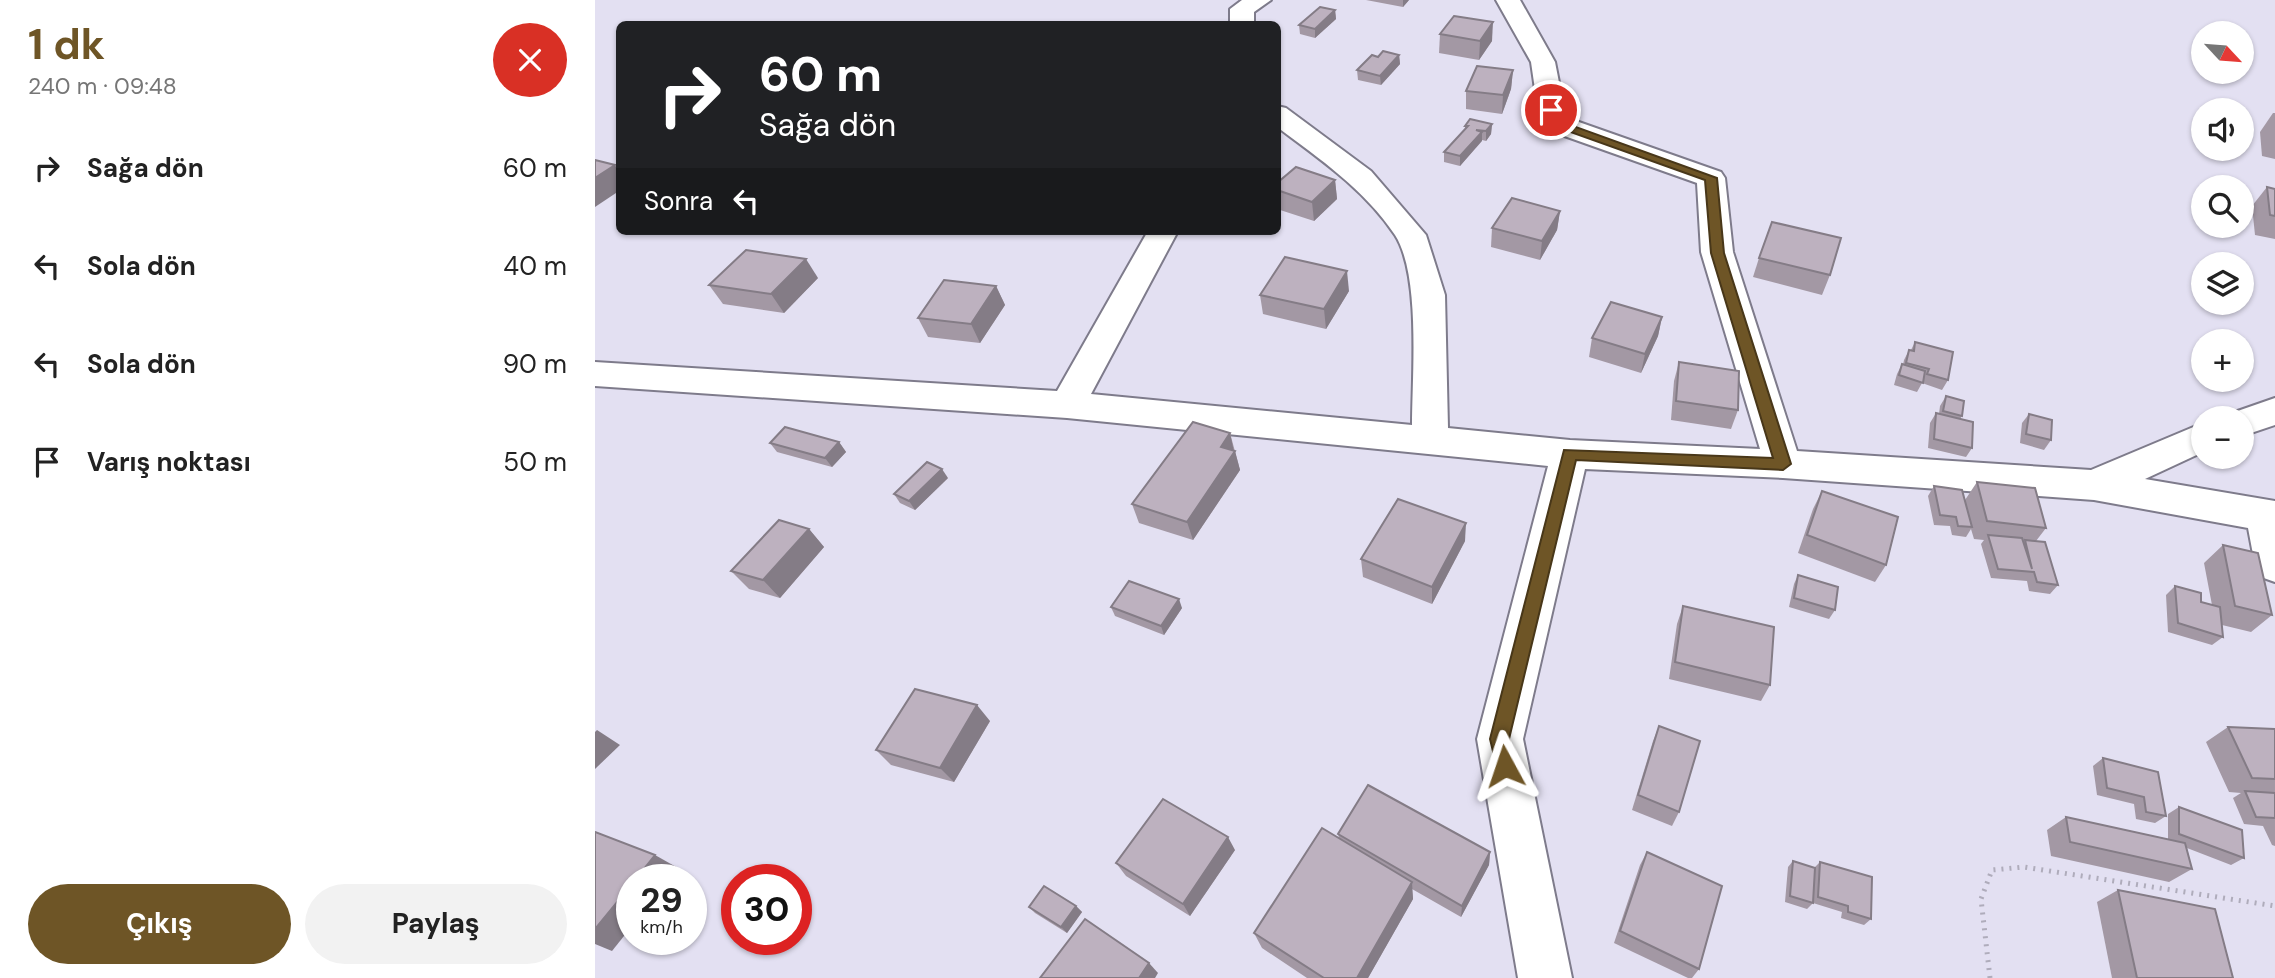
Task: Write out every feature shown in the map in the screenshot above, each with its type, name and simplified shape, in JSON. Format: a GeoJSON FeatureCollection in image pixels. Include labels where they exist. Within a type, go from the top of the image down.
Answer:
{"type":"FeatureCollection","features":[{"type":"Feature","properties":{"kind":"street"},"geometry":{"type":"LineString","coordinates":[[1242,21],[1242,9],[1259,0]]}},
{"type":"Feature","properties":{"kind":"street"},"geometry":{"type":"LineString","coordinates":[[1508,0],[1543,62],[1551,110],[1566,127],[1711,178],[1717,253],[1783,464]]}},
{"type":"Feature","properties":{"kind":"street"},"geometry":{"type":"LineString","coordinates":[[1281,117],[1361,177],[1411,235],[1429,295],[1430,440]]}},
{"type":"Feature","properties":{"kind":"street"},"geometry":{"type":"LineString","coordinates":[[1067,405],[1161,235]]}},
{"type":"Feature","properties":{"kind":"street"},"geometry":{"type":"LineString","coordinates":[[595,374],[1067,405],[1570,454],[1783,464],[2094,485],[2270,516],[2275,565]]}},
{"type":"Feature","properties":{"kind":"street"},"geometry":{"type":"LineString","coordinates":[[2254,419],[2275,411]]}},
{"type":"Feature","properties":{"kind":"street"},"geometry":{"type":"LineString","coordinates":[[2094,485],[2191,442]]}},
{"type":"Feature","properties":{"kind":"street"},"geometry":{"type":"LineString","coordinates":[[1545,978],[1500,739],[1570,454]]}},
{"type":"Feature","properties":{"kind":"path"},"geometry":{"type":"LineString","coordinates":[[1990,978],[1981,899],[1992,870],[2024,867],[2275,906]]}},
{"type":"Feature","properties":{"kind":"building"},"geometry":{"type":"Polygon","coordinates":[[[1320,7],[1335,10],[1315,29],[1299,25],[1320,7]]]}},
{"type":"Feature","properties":{"kind":"building"},"geometry":{"type":"Polygon","coordinates":[[[1454,16],[1493,22],[1480,41],[1440,34],[1454,16]]]}},
{"type":"Feature","properties":{"kind":"building"},"geometry":{"type":"Polygon","coordinates":[[[1383,51],[1399,55],[1380,76],[1357,70],[1372,55],[1378,57],[1383,51]]]}},
{"type":"Feature","properties":{"kind":"building"},"geometry":{"type":"Polygon","coordinates":[[[1477,66],[1513,70],[1503,95],[1466,91],[1477,66]]]}},
{"type":"Feature","properties":{"kind":"building"},"geometry":{"type":"Polygon","coordinates":[[[1470,119],[1492,124],[1486,131],[1476,130],[1482,132],[1460,156],[1444,152],[1468,126],[1465,126],[1470,119]]]}},
{"type":"Feature","properties":{"kind":"building"},"geometry":{"type":"Polygon","coordinates":[[[595,160],[615,165],[595,178],[595,160]]]}},
{"type":"Feature","properties":{"kind":"building"},"geometry":{"type":"Polygon","coordinates":[[[1296,167],[1335,180],[1312,202],[1281,191],[1281,180],[1296,167]]]}},
{"type":"Feature","properties":{"kind":"building"},"geometry":{"type":"Polygon","coordinates":[[[2267,187],[2275,189],[2275,216],[2270,215],[2267,187]]]}},
{"type":"Feature","properties":{"kind":"building"},"geometry":{"type":"Polygon","coordinates":[[[1512,198],[1560,211],[1542,241],[1492,228],[1512,198]]]}},
{"type":"Feature","properties":{"kind":"building"},"geometry":{"type":"Polygon","coordinates":[[[1772,222],[1841,238],[1830,275],[1759,258],[1772,222]]]}},
{"type":"Feature","properties":{"kind":"building"},"geometry":{"type":"Polygon","coordinates":[[[746,250],[806,259],[771,294],[709,285],[746,250]]]}},
{"type":"Feature","properties":{"kind":"building"},"geometry":{"type":"Polygon","coordinates":[[[1285,257],[1347,271],[1324,309],[1260,295],[1285,257]]]}},
{"type":"Feature","properties":{"kind":"building"},"geometry":{"type":"Polygon","coordinates":[[[944,280],[996,286],[971,324],[918,318],[944,280]]]}},
{"type":"Feature","properties":{"kind":"building"},"geometry":{"type":"Polygon","coordinates":[[[1611,302],[1662,317],[1645,354],[1592,338],[1611,302]]]}},
{"type":"Feature","properties":{"kind":"building"},"geometry":{"type":"Polygon","coordinates":[[[1915,342],[1953,352],[1948,380],[1927,374],[1929,369],[1906,363],[1909,350],[1914,351],[1915,342]]]}},
{"type":"Feature","properties":{"kind":"building"},"geometry":{"type":"Polygon","coordinates":[[[1679,362],[1739,371],[1738,410],[1676,401],[1679,362]]]}},
{"type":"Feature","properties":{"kind":"building"},"geometry":{"type":"Polygon","coordinates":[[[1902,364],[1925,371],[1923,383],[1899,375],[1902,364]]]}},
{"type":"Feature","properties":{"kind":"building"},"geometry":{"type":"Polygon","coordinates":[[[1946,396],[1964,401],[1962,416],[1943,411],[1946,396]]]}},
{"type":"Feature","properties":{"kind":"building"},"geometry":{"type":"Polygon","coordinates":[[[1936,413],[1973,422],[1972,448],[1934,439],[1936,413]]]}},
{"type":"Feature","properties":{"kind":"building"},"geometry":{"type":"Polygon","coordinates":[[[2029,414],[2052,420],[2051,440],[2026,434],[2029,414]]]}},
{"type":"Feature","properties":{"kind":"building"},"geometry":{"type":"Polygon","coordinates":[[[1193,422],[1230,433],[1221,447],[1235,451],[1187,522],[1132,504],[1193,422]]]}},
{"type":"Feature","properties":{"kind":"building"},"geometry":{"type":"Polygon","coordinates":[[[785,427],[839,442],[825,458],[770,443],[785,427]]]}},
{"type":"Feature","properties":{"kind":"building"},"geometry":{"type":"Polygon","coordinates":[[[927,462],[942,469],[909,501],[894,494],[927,462]]]}},
{"type":"Feature","properties":{"kind":"building"},"geometry":{"type":"Polygon","coordinates":[[[1977,482],[2035,488],[2046,528],[1987,521],[1977,482]]]}},
{"type":"Feature","properties":{"kind":"building"},"geometry":{"type":"Polygon","coordinates":[[[1934,486],[1962,490],[1972,527],[1958,526],[1956,517],[1940,515],[1934,486]]]}},
{"type":"Feature","properties":{"kind":"building"},"geometry":{"type":"Polygon","coordinates":[[[1822,491],[1898,517],[1886,565],[1807,535],[1822,491]]]}},
{"type":"Feature","properties":{"kind":"building"},"geometry":{"type":"Polygon","coordinates":[[[1398,499],[1466,523],[1432,587],[1361,559],[1398,499]]]}},
{"type":"Feature","properties":{"kind":"building"},"geometry":{"type":"Polygon","coordinates":[[[779,520],[809,529],[763,580],[731,571],[779,520]]]}},
{"type":"Feature","properties":{"kind":"building"},"geometry":{"type":"Polygon","coordinates":[[[1988,535],[2022,538],[2032,569],[2025,540],[2045,542],[2058,585],[2037,582],[2034,572],[1998,569],[1988,535]]]}},
{"type":"Feature","properties":{"kind":"building"},"geometry":{"type":"Polygon","coordinates":[[[2223,545],[2258,553],[2272,615],[2235,606],[2223,545]]]}},
{"type":"Feature","properties":{"kind":"building"},"geometry":{"type":"Polygon","coordinates":[[[1798,575],[1838,587],[1835,610],[1794,598],[1798,575]]]}},
{"type":"Feature","properties":{"kind":"building"},"geometry":{"type":"Polygon","coordinates":[[[1129,581],[1179,599],[1161,626],[1111,607],[1129,581]]]}},
{"type":"Feature","properties":{"kind":"building"},"geometry":{"type":"Polygon","coordinates":[[[2175,586],[2201,593],[2201,602],[2220,607],[2223,637],[2178,623],[2175,586]]]}},
{"type":"Feature","properties":{"kind":"building"},"geometry":{"type":"Polygon","coordinates":[[[1683,606],[1774,627],[1770,685],[1675,662],[1683,606]]]}},
{"type":"Feature","properties":{"kind":"building"},"geometry":{"type":"Polygon","coordinates":[[[915,689],[977,705],[940,768],[876,750],[915,689]]]}},
{"type":"Feature","properties":{"kind":"building"},"geometry":{"type":"Polygon","coordinates":[[[1659,726],[1700,741],[1679,812],[1638,795],[1659,726]]]}},
{"type":"Feature","properties":{"kind":"building"},"geometry":{"type":"Polygon","coordinates":[[[2228,727],[2275,729],[2275,779],[2252,778],[2228,727]]]}},
{"type":"Feature","properties":{"kind":"building"},"geometry":{"type":"Polygon","coordinates":[[[2103,758],[2158,772],[2166,816],[2146,812],[2144,797],[2107,788],[2103,758]]]}},
{"type":"Feature","properties":{"kind":"building"},"geometry":{"type":"Polygon","coordinates":[[[1368,785],[1490,852],[1462,906],[1338,834],[1368,785]]]}},
{"type":"Feature","properties":{"kind":"building"},"geometry":{"type":"Polygon","coordinates":[[[2245,791],[2275,793],[2275,818],[2256,817],[2245,791]]]}},
{"type":"Feature","properties":{"kind":"building"},"geometry":{"type":"Polygon","coordinates":[[[1163,799],[1228,837],[1183,904],[1116,863],[1163,799]]]}},
{"type":"Feature","properties":{"kind":"building"},"geometry":{"type":"Polygon","coordinates":[[[2179,807],[2242,830],[2244,858],[2179,834],[2179,807]]]}},
{"type":"Feature","properties":{"kind":"building"},"geometry":{"type":"Polygon","coordinates":[[[2066,817],[2185,843],[2192,869],[2070,842],[2066,817]]]}},
{"type":"Feature","properties":{"kind":"building"},"geometry":{"type":"Polygon","coordinates":[[[1322,828],[1412,882],[1357,978],[1324,978],[1254,933],[1322,828]]]}},
{"type":"Feature","properties":{"kind":"building"},"geometry":{"type":"Polygon","coordinates":[[[595,832],[655,855],[648,864],[616,864],[616,903],[595,929],[595,832]]]}},
{"type":"Feature","properties":{"kind":"building"},"geometry":{"type":"Polygon","coordinates":[[[1647,852],[1722,886],[1699,969],[1620,931],[1647,852]]]}},
{"type":"Feature","properties":{"kind":"building"},"geometry":{"type":"Polygon","coordinates":[[[1793,861],[1815,868],[1813,903],[1790,896],[1793,861]]]}},
{"type":"Feature","properties":{"kind":"building"},"geometry":{"type":"Polygon","coordinates":[[[1820,862],[1872,877],[1871,919],[1848,912],[1848,906],[1818,897],[1820,862]]]}},
{"type":"Feature","properties":{"kind":"building"},"geometry":{"type":"Polygon","coordinates":[[[1044,886],[1076,906],[1061,927],[1029,907],[1044,886]]]}},
{"type":"Feature","properties":{"kind":"building"},"geometry":{"type":"Polygon","coordinates":[[[2118,890],[2215,909],[2233,978],[2137,978],[2118,890]]]}},
{"type":"Feature","properties":{"kind":"building"},"geometry":{"type":"Polygon","coordinates":[[[1085,919],[1149,963],[1139,978],[1040,978],[1085,919]]]}},
{"type":"Feature","properties":{"kind":"route"},"geometry":{"type":"LineString","coordinates":[[1505,766],[1500,739],[1570,454],[1783,464],[1717,253],[1711,178],[1566,127],[1551,110]]}}]}
